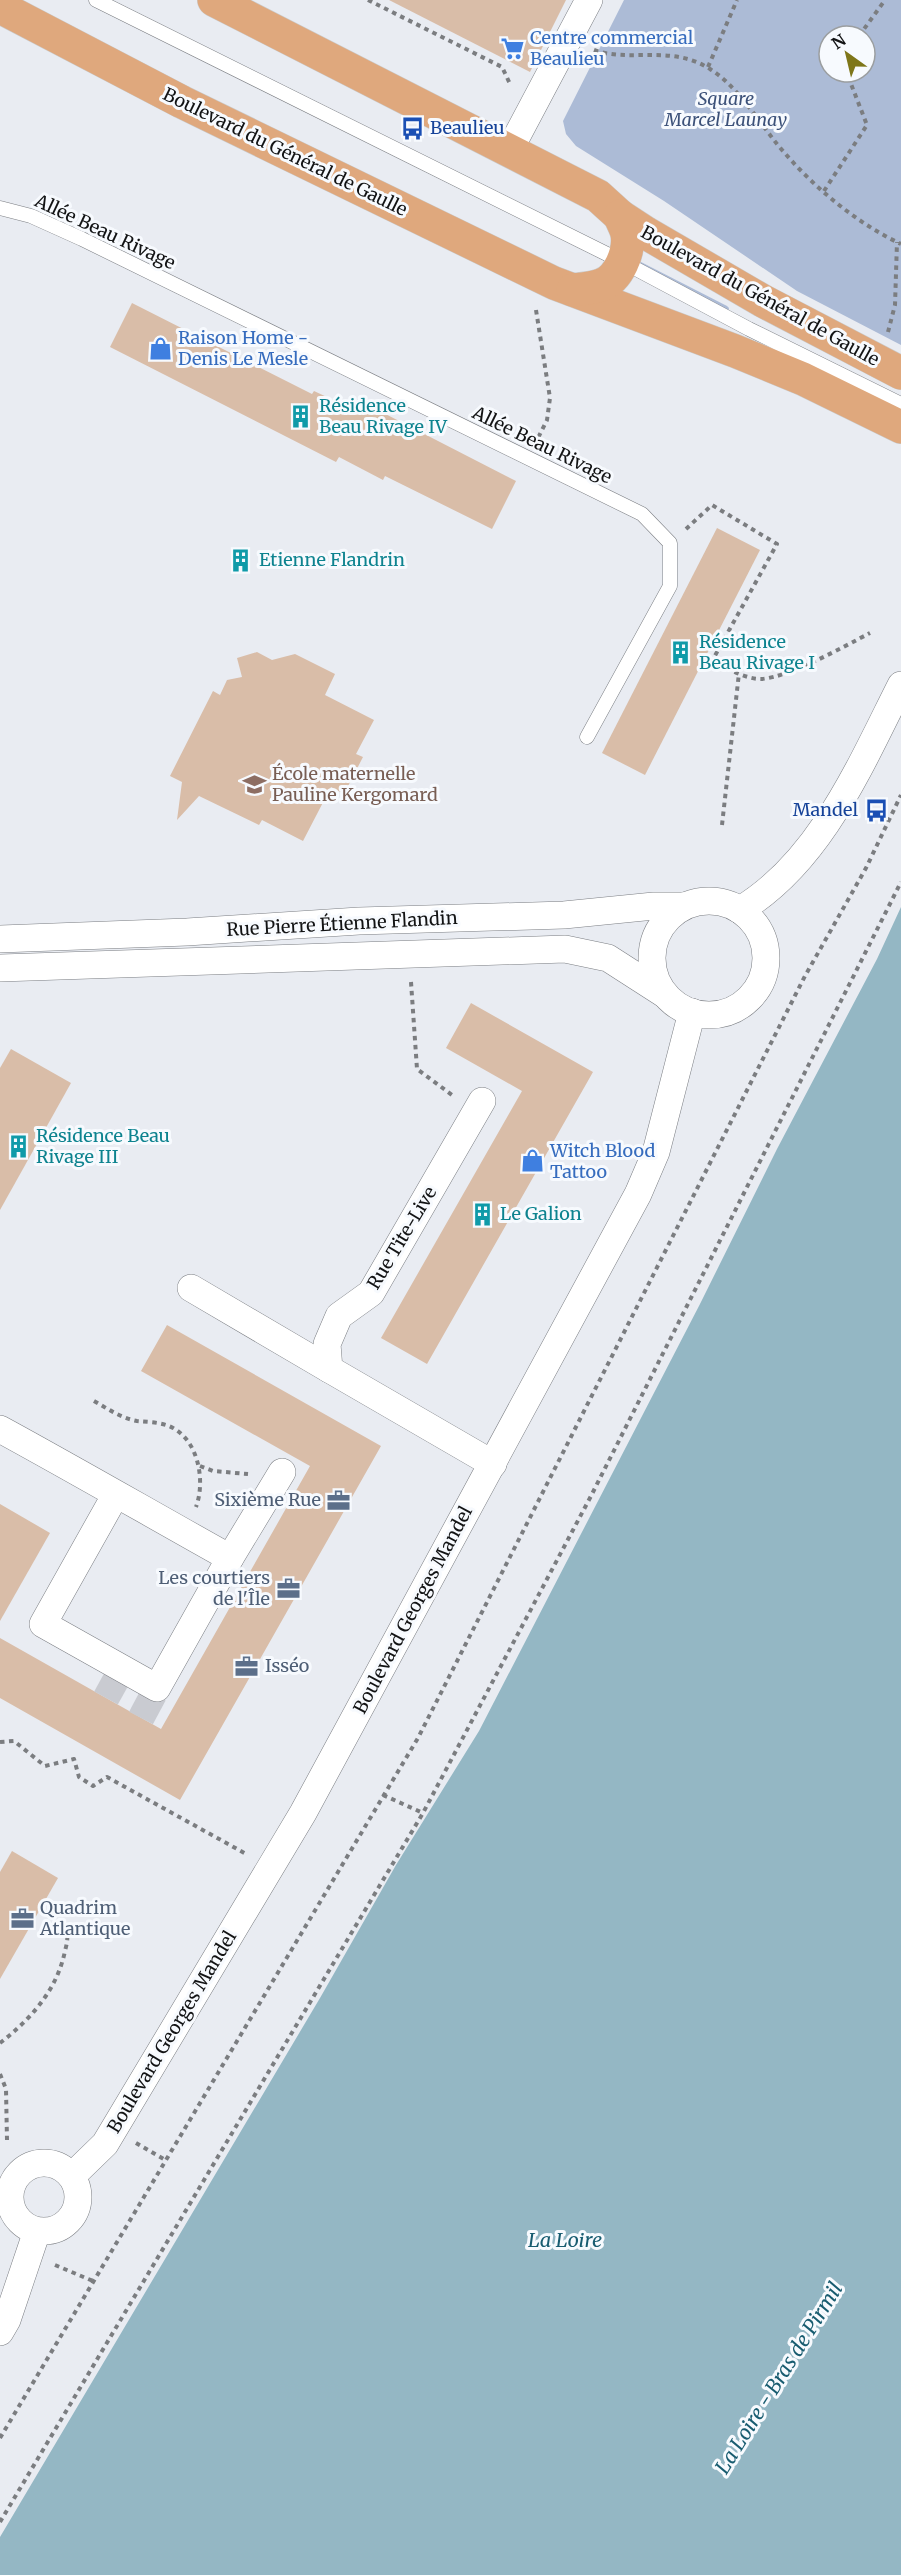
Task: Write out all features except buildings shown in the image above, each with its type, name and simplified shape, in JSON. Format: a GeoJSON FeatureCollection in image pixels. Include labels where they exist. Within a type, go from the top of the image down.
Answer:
{"type":"FeatureCollection","features":[{"type":"Feature","properties":{"kind":"main road","name":"Boulevard du Général de Gaulle"},"geometry":{"type":"LineString","coordinates":[[214,0],[612,205],[620,216],[627,233],[627,248],[623,262],[615,274],[602,285],[573,290]]}},
{"type":"Feature","properties":{"kind":"main road","name":"Boulevard du Général de Gaulle"},"geometry":{"type":"LineString","coordinates":[[0,7],[192,107],[554,283],[803,380],[901,428]]}},
{"type":"Feature","properties":{"kind":"main road","name":"Boulevard du Général de Gaulle"},"geometry":{"type":"LineString","coordinates":[[620,216],[763,301],[888,367]]}},
{"type":"Feature","properties":{"kind":"street"},"geometry":{"type":"LineString","coordinates":[[509,151],[589,0]]}},
{"type":"Feature","properties":{"kind":"street"},"geometry":{"type":"LineString","coordinates":[[740,910],[762,896],[783,875],[829,819],[901,686]]}},
{"type":"Feature","properties":{"kind":"street"},"geometry":{"type":"LineString","coordinates":[[713,900],[740,910],[748,916],[761,934],[766,955],[763,977],[751,995],[734,1009],[713,1015],[692,1012],[677,1005],[664,994],[654,976],[653,945],[661,926],[675,911],[693,902],[713,900]]}},
{"type":"Feature","properties":{"kind":"street","name":"Rue Pierre Étienne Flandin"},"geometry":{"type":"LineString","coordinates":[[0,939],[187,932],[359,921],[564,915],[654,906],[684,906]]}},
{"type":"Feature","properties":{"kind":"street","name":"Rue Pierre Étienne Flandin"},"geometry":{"type":"LineString","coordinates":[[0,968],[565,949],[608,958],[664,994]]}},
{"type":"Feature","properties":{"kind":"street","name":"Boulevard Georges Mandel"},"geometry":{"type":"LineString","coordinates":[[72,2176],[105,2144],[303,1813],[638,1194],[656,1152],[692,1012]]}},
{"type":"Feature","properties":{"kind":"street","name":"Rue Tite-Live"},"geometry":{"type":"LineString","coordinates":[[329,1370],[327,1344],[339,1316],[371,1293],[479,1107]]}},
{"type":"Feature","properties":{"kind":"street"},"geometry":{"type":"LineString","coordinates":[[192,1288],[493,1464]]}},
{"type":"Feature","properties":{"kind":"street"},"geometry":{"type":"LineString","coordinates":[[0,1430],[230,1558]]}},
{"type":"Feature","properties":{"kind":"street"},"geometry":{"type":"LineString","coordinates":[[116,1494],[43,1624],[157,1688],[230,1558],[279,1477]]}},
{"type":"Feature","properties":{"kind":"street"},"geometry":{"type":"LineString","coordinates":[[0,2332],[7,2320],[34,2242],[60,2227],[76,2210],[79,2198],[77,2186],[72,2176],[64,2168],[53,2163],[41,2162],[30,2165],[6,2177],[13,2212],[34,2242]]}},
{"type":"Feature","properties":{"kind":"lane","name":"Boulevard du Général de Gaulle"},"geometry":{"type":"LineString","coordinates":[[96,0],[623,262],[749,329],[901,404]]}},
{"type":"Feature","properties":{"kind":"lane","name":"Allée Beau Rivage"},"geometry":{"type":"LineString","coordinates":[[0,208],[31,216],[82,239],[642,514],[670,543]]}},
{"type":"Feature","properties":{"kind":"lane"},"geometry":{"type":"LineString","coordinates":[[587,737],[670,586],[670,543]]}},
{"type":"Feature","properties":{"kind":"path"},"geometry":{"type":"LineString","coordinates":[[368,0],[502,67],[527,120]]}},
{"type":"Feature","properties":{"kind":"path"},"geometry":{"type":"LineString","coordinates":[[708,67],[737,0]]}},
{"type":"Feature","properties":{"kind":"path"},"geometry":{"type":"LineString","coordinates":[[868,24],[885,0]]}},
{"type":"Feature","properties":{"kind":"path"},"geometry":{"type":"LineString","coordinates":[[568,40],[606,54],[666,54],[708,67],[724,79],[780,147],[824,191],[877,233],[899,243],[888,367]]}},
{"type":"Feature","properties":{"kind":"path"},"geometry":{"type":"LineString","coordinates":[[824,191],[867,125],[851,84]]}},
{"type":"Feature","properties":{"kind":"path"},"geometry":{"type":"LineString","coordinates":[[527,459],[547,420],[550,398],[534,304]]}},
{"type":"Feature","properties":{"kind":"path"},"geometry":{"type":"LineString","coordinates":[[670,543],[712,505],[777,544],[712,662],[761,679],[782,673],[870,633]]}},
{"type":"Feature","properties":{"kind":"path"},"geometry":{"type":"LineString","coordinates":[[723,825],[739,673]]}},
{"type":"Feature","properties":{"kind":"path"},"geometry":{"type":"LineString","coordinates":[[0,2438],[418,1738],[795,997],[866,868],[901,795]]}},
{"type":"Feature","properties":{"kind":"path"},"geometry":{"type":"LineString","coordinates":[[0,2522],[423,1813],[591,1496],[901,882]]}},
{"type":"Feature","properties":{"kind":"path"},"geometry":{"type":"LineString","coordinates":[[411,982],[417,1069],[479,1107]]}},
{"type":"Feature","properties":{"kind":"path"},"geometry":{"type":"LineString","coordinates":[[94,1401],[112,1413],[134,1420],[168,1425],[179,1432],[189,1444],[200,1466],[201,1486],[197,1504],[184,1532]]}},
{"type":"Feature","properties":{"kind":"path"},"geometry":{"type":"LineString","coordinates":[[200,1466],[213,1472],[279,1477]]}},
{"type":"Feature","properties":{"kind":"path"},"geometry":{"type":"LineString","coordinates":[[0,1742],[14,1741],[45,1766],[74,1759],[79,1777],[93,1786],[107,1777],[270,1867]]}},
{"type":"Feature","properties":{"kind":"path"},"geometry":{"type":"LineString","coordinates":[[383,1795],[423,1813]]}},
{"type":"Feature","properties":{"kind":"path"},"geometry":{"type":"LineString","coordinates":[[0,2043],[43,2003],[56,1981],[62,1963],[68,1938],[65,1928],[60,1920],[40,1909]]}},
{"type":"Feature","properties":{"kind":"path"},"geometry":{"type":"LineString","coordinates":[[0,2074],[6,2090],[7,2140]]}},
{"type":"Feature","properties":{"kind":"path"},"geometry":{"type":"LineString","coordinates":[[34,2242],[93,2281]]}},
{"type":"Feature","properties":{"kind":"green space","name":"Square Marcel Launay"},"geometry":{"type":"Polygon","coordinates":[[[624,0],[901,0],[901,345],[797,291],[664,201],[576,146],[566,134],[563,121],[624,0]]]}},
{"type":"Feature","properties":{"kind":"green space"},"geometry":{"type":"Polygon","coordinates":[[[639,261],[727,306],[729,308],[727,315],[634,262],[639,261]]]}},
{"type":"Feature","properties":{"kind":"water","name":"La Loire"},"geometry":{"type":"Polygon","coordinates":[[[901,907],[901,2575],[0,2575],[0,2537],[320,1998],[396,1865],[479,1731],[700,1304],[777,1149],[877,959],[901,907]]]}},
{"type":"Feature","properties":{"kind":"tunnel"},"geometry":{"type":"LineString","coordinates":[[106,1698],[122,1669]]}},
{"type":"Feature","properties":{"kind":"tunnel"},"geometry":{"type":"LineString","coordinates":[[141,1718],[157,1688]]}},
{"type":"Feature","properties":{"kind":"place","name":"Centre commercial Beaulieu"},"geometry":{"type":"Point","coordinates":[512,48]}},
{"type":"Feature","properties":{"kind":"place","name":"Beaulieu"},"geometry":{"type":"Point","coordinates":[412,128]}},
{"type":"Feature","properties":{"kind":"place","name":"Raison Home - Denis Le Mesle"},"geometry":{"type":"Point","coordinates":[160,348]}},
{"type":"Feature","properties":{"kind":"place","name":"Résidence Beau Rivage IV"},"geometry":{"type":"Point","coordinates":[301,416]}},
{"type":"Feature","properties":{"kind":"place","name":"Etienne Flandrin"},"geometry":{"type":"Point","coordinates":[241,560]}},
{"type":"Feature","properties":{"kind":"place","name":"Résidence Beau Rivage I"},"geometry":{"type":"Point","coordinates":[681,652]}},
{"type":"Feature","properties":{"kind":"place","name":"École maternelle Pauline Kergomard"},"geometry":{"type":"Point","coordinates":[254,784]}},
{"type":"Feature","properties":{"kind":"place","name":"Mandel"},"geometry":{"type":"Point","coordinates":[876,810]}},
{"type":"Feature","properties":{"kind":"place","name":"Résidence Beau Rivage III"},"geometry":{"type":"Point","coordinates":[18,1146]}},
{"type":"Feature","properties":{"kind":"place","name":"Witch Blood Tattoo"},"geometry":{"type":"Point","coordinates":[532,1161]}},
{"type":"Feature","properties":{"kind":"place","name":"Le Galion"},"geometry":{"type":"Point","coordinates":[482,1214]}},
{"type":"Feature","properties":{"kind":"place","name":"Sixième Rue"},"geometry":{"type":"Point","coordinates":[339,1500]}},
{"type":"Feature","properties":{"kind":"place","name":"Les courtiers de l'Île"},"geometry":{"type":"Point","coordinates":[288,1588]}},
{"type":"Feature","properties":{"kind":"place","name":"Isséo"},"geometry":{"type":"Point","coordinates":[247,1666]}},
{"type":"Feature","properties":{"kind":"place","name":"Quadrim Atlantique"},"geometry":{"type":"Point","coordinates":[22,1918]}},
{"type":"Feature","properties":{"kind":"water label","name":"La Loire - Bras de Pirmil"},"geometry":{"type":"Point","coordinates":[779,2378]}}]}
